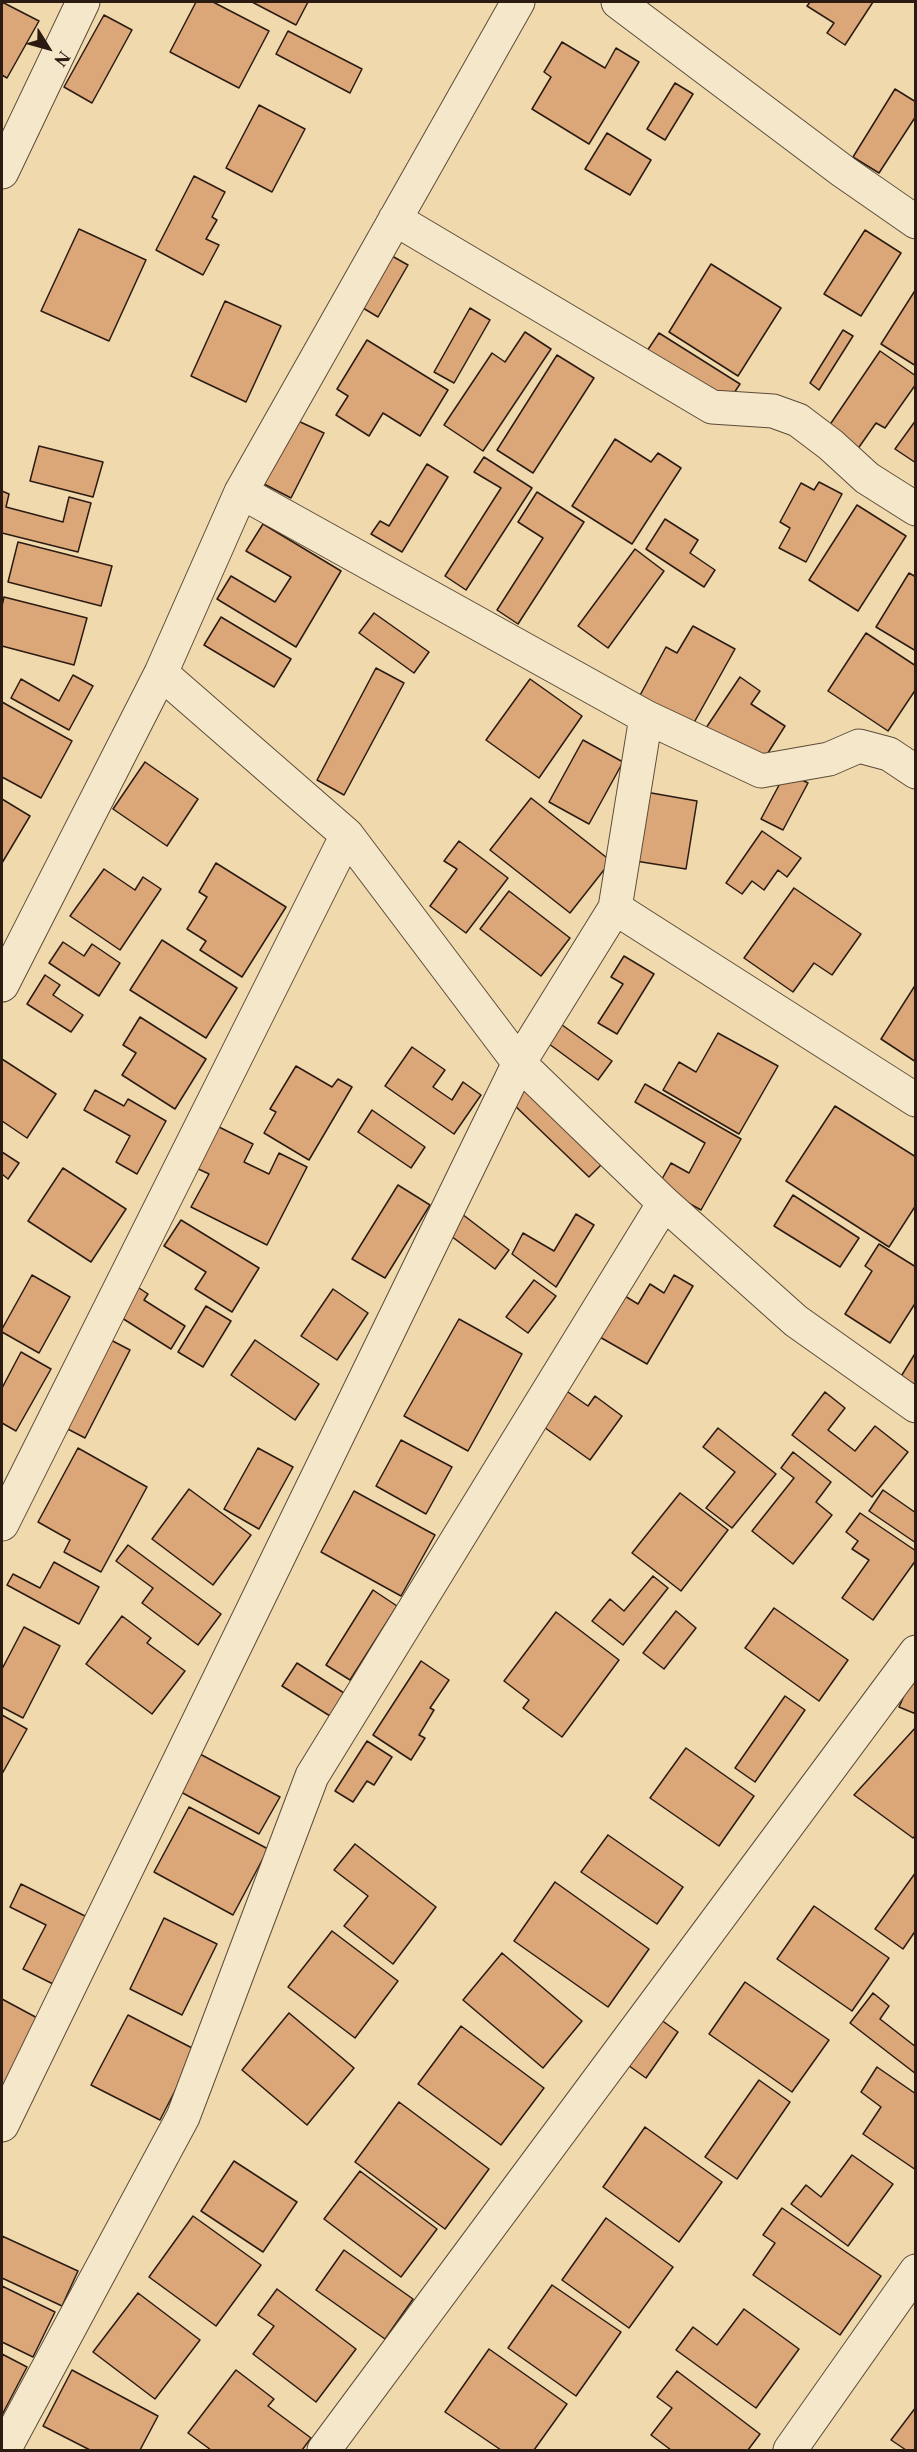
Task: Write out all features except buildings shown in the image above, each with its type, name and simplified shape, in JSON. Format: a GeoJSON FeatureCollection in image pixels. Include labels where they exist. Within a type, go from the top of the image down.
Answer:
{"type":"FeatureCollection","features":[{"type":"Feature","properties":{"kind":"street"},"geometry":{"type":"LineString","coordinates":[[2,172],[83,2]]}},
{"type":"Feature","properties":{"kind":"street"},"geometry":{"type":"LineString","coordinates":[[2,985],[161,674],[241,492],[518,2]]}},
{"type":"Feature","properties":{"kind":"street"},"geometry":{"type":"LineString","coordinates":[[618,2],[844,172],[915,222]]}},
{"type":"Feature","properties":{"kind":"street"},"geometry":{"type":"LineString","coordinates":[[394,219],[712,407],[773,411],[798,420],[831,445],[867,478],[915,509]]}},
{"type":"Feature","properties":{"kind":"street"},"geometry":{"type":"LineString","coordinates":[[241,492],[646,717],[761,771],[829,759],[859,746],[889,754],[915,772]]}},
{"type":"Feature","properties":{"kind":"street"},"geometry":{"type":"LineString","coordinates":[[161,674],[347,836],[519,1063],[664,1203],[796,1322],[915,1406]]}},
{"type":"Feature","properties":{"kind":"street"},"geometry":{"type":"LineString","coordinates":[[2,2125],[519,1063],[615,908],[646,717]]}},
{"type":"Feature","properties":{"kind":"street"},"geometry":{"type":"LineString","coordinates":[[2,1524],[347,836]]}},
{"type":"Feature","properties":{"kind":"street"},"geometry":{"type":"LineString","coordinates":[[615,908],[915,1100]]}},
{"type":"Feature","properties":{"kind":"street"},"geometry":{"type":"LineString","coordinates":[[4,2451],[183,2117],[312,1776],[664,1203]]}},
{"type":"Feature","properties":{"kind":"street"},"geometry":{"type":"LineString","coordinates":[[324,2451],[915,1652]]}},
{"type":"Feature","properties":{"kind":"street"},"geometry":{"type":"LineString","coordinates":[[790,2451],[915,2271]]}}]}
